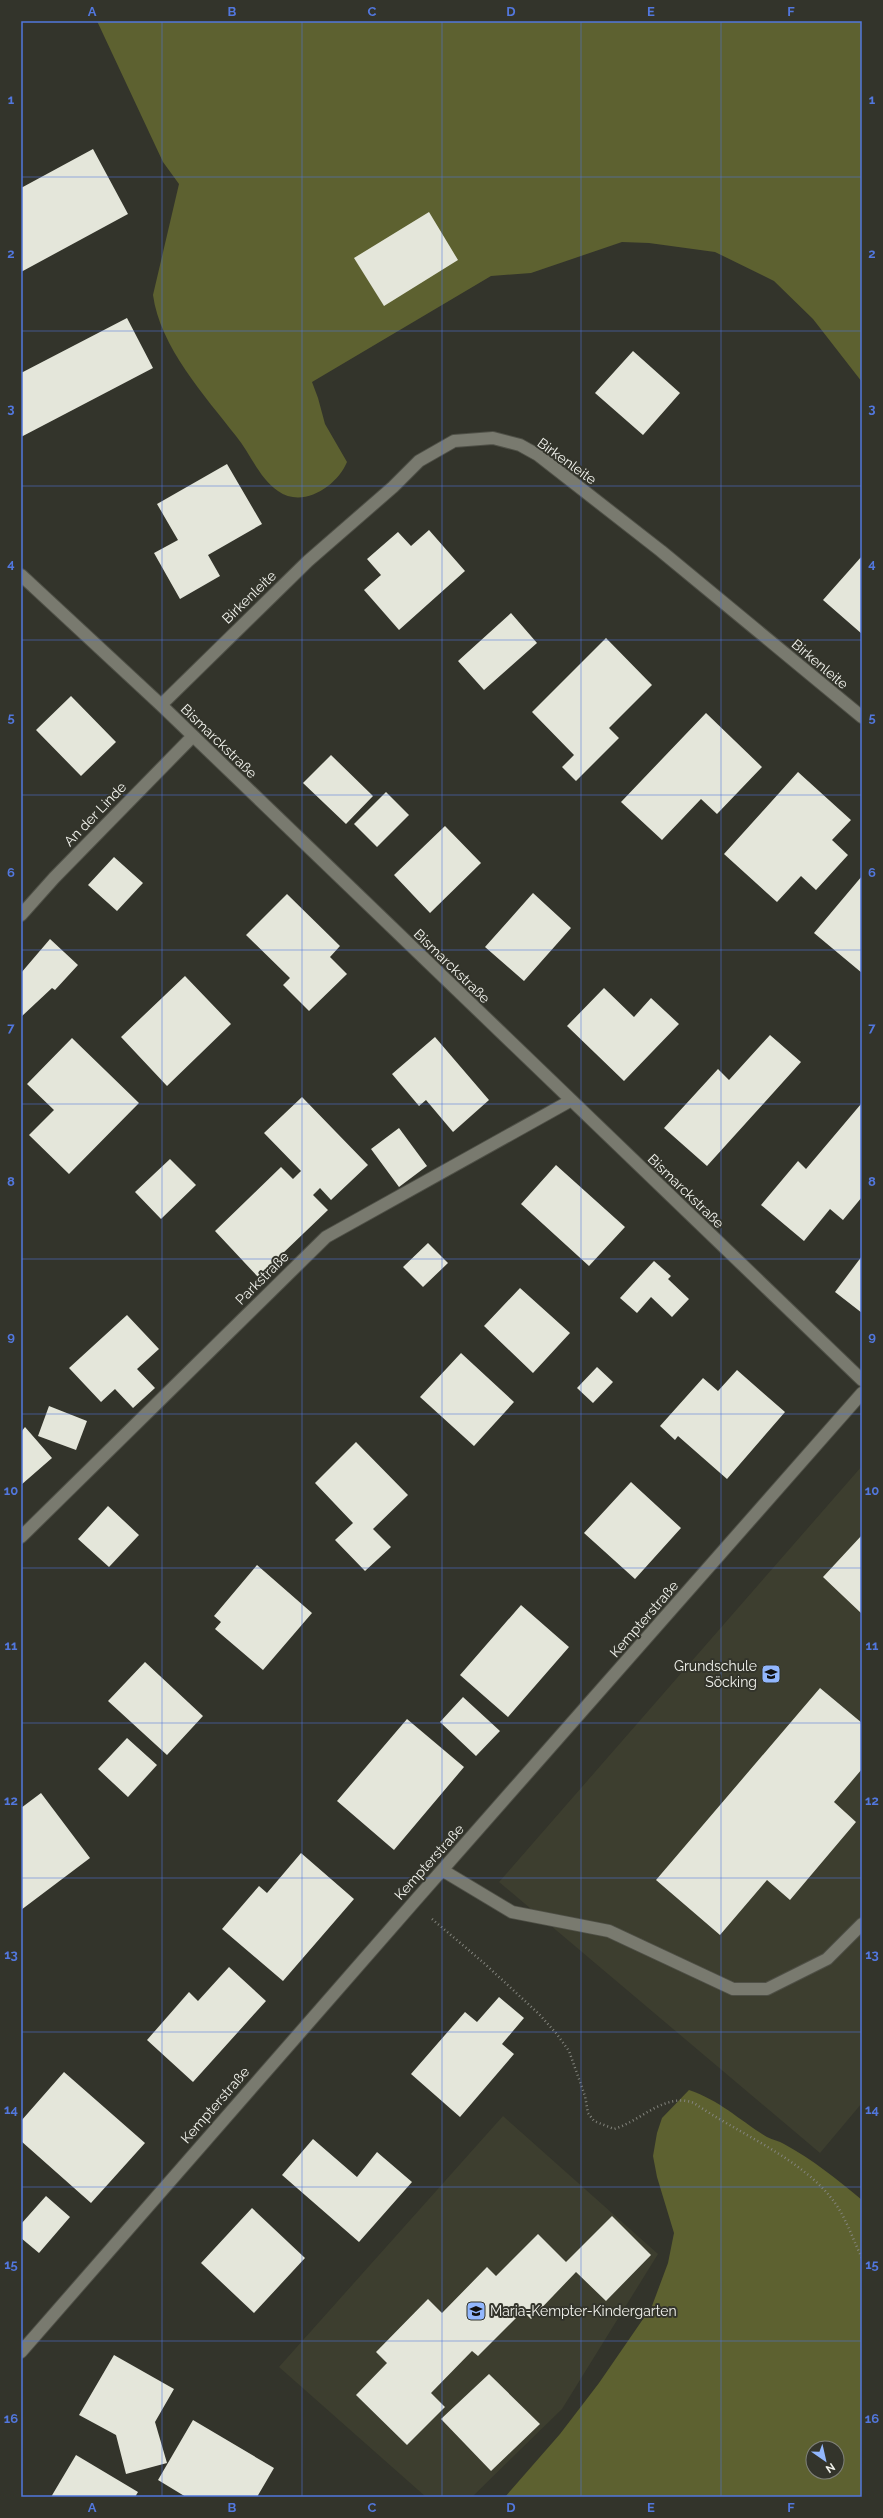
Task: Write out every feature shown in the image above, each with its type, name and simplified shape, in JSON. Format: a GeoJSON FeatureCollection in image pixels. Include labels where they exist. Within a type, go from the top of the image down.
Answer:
{"type":"FeatureCollection","features":[{"type":"Feature","properties":{"kind":"street","name":"Birkenleite"},"geometry":{"type":"LineString","coordinates":[[160,705],[308,561],[392,487],[419,461],[454,441],[493,438],[520,445],[538,455],[661,551],[862,718]]}},
{"type":"Feature","properties":{"kind":"street","name":"Bismarckstraße"},"geometry":{"type":"LineString","coordinates":[[21,575],[193,736],[570,1101],[862,1380]]}},
{"type":"Feature","properties":{"kind":"street","name":"An der Linde"},"geometry":{"type":"LineString","coordinates":[[21,916],[54,878],[193,736]]}},
{"type":"Feature","properties":{"kind":"street","name":"Parkstraße"},"geometry":{"type":"LineString","coordinates":[[21,1537],[326,1237],[570,1101]]}},
{"type":"Feature","properties":{"kind":"street","name":"Kempterstraße"},"geometry":{"type":"LineString","coordinates":[[21,2352],[442,1870],[862,1393]]}},
{"type":"Feature","properties":{"kind":"street"},"geometry":{"type":"LineString","coordinates":[[442,1870],[512,1912],[609,1931],[733,1989],[768,1989],[828,1959],[862,1924]]}},
{"type":"Feature","properties":{"kind":"path"},"geometry":{"type":"LineString","coordinates":[[414,1902],[448,1935],[485,1964],[539,2014],[556,2033],[569,2051],[585,2096],[588,2113],[594,2120],[614,2129],[667,2103],[685,2100],[694,2103],[749,2134],[826,2191],[844,2218],[862,2258]]}},
{"type":"Feature","properties":{"kind":"shaded area","name":"Grundschule Söcking"},"geometry":{"type":"Polygon","coordinates":[[[862,1466],[862,2103],[820,2153],[499,1882],[862,1466]]]}},
{"type":"Feature","properties":{"kind":"shaded area","name":"Maria-Kempter-Kindergarten"},"geometry":{"type":"Polygon","coordinates":[[[503,2116],[658,2254],[562,2409],[472,2497],[426,2497],[279,2367],[503,2116]]]}},
{"type":"Feature","properties":{"kind":"green space"},"geometry":{"type":"Polygon","coordinates":[[[97,21],[862,21],[862,382],[813,319],[774,281],[715,252],[649,243],[622,242],[531,273],[491,276],[312,382],[325,424],[347,462],[336,479],[318,492],[308,496],[288,496],[271,486],[265,479],[241,443],[198,388],[174,352],[157,314],[153,295],[179,184],[163,162],[97,21]]]}},
{"type":"Feature","properties":{"kind":"green space"},"geometry":{"type":"Polygon","coordinates":[[[689,2090],[720,2105],[767,2137],[782,2143],[805,2156],[862,2200],[862,2497],[505,2497],[560,2434],[599,2383],[652,2306],[668,2263],[674,2233],[657,2177],[653,2156],[657,2133],[662,2118],[689,2090]]]}},
{"type":"Feature","properties":{"kind":"building"},"geometry":{"type":"Polygon","coordinates":[[[93,149],[128,214],[21,272],[21,188],[93,149]]]}},
{"type":"Feature","properties":{"kind":"building"},"geometry":{"type":"Polygon","coordinates":[[[429,212],[458,260],[384,306],[354,258],[429,212]]]}},
{"type":"Feature","properties":{"kind":"building"},"geometry":{"type":"Polygon","coordinates":[[[127,318],[153,368],[21,437],[21,373],[127,318]]]}},
{"type":"Feature","properties":{"kind":"building"},"geometry":{"type":"Polygon","coordinates":[[[633,351],[680,393],[643,435],[595,393],[633,351]]]}},
{"type":"Feature","properties":{"kind":"building"},"geometry":{"type":"Polygon","coordinates":[[[227,464],[262,524],[208,555],[220,576],[180,599],[154,553],[178,540],[157,504],[227,464]]]}},
{"type":"Feature","properties":{"kind":"building"},"geometry":{"type":"Polygon","coordinates":[[[429,530],[465,571],[399,630],[364,590],[381,575],[367,559],[398,532],[411,546],[429,530]]]}},
{"type":"Feature","properties":{"kind":"building"},"geometry":{"type":"Polygon","coordinates":[[[862,556],[862,634],[823,600],[862,556]]]}},
{"type":"Feature","properties":{"kind":"building"},"geometry":{"type":"Polygon","coordinates":[[[511,613],[537,643],[484,690],[458,661],[511,613]]]}},
{"type":"Feature","properties":{"kind":"building"},"geometry":{"type":"Polygon","coordinates":[[[606,638],[652,685],[609,728],[619,738],[576,781],[562,767],[574,755],[532,712],[606,638]]]}},
{"type":"Feature","properties":{"kind":"building"},"geometry":{"type":"Polygon","coordinates":[[[71,696],[116,742],[81,776],[36,730],[71,696]]]}},
{"type":"Feature","properties":{"kind":"building"},"geometry":{"type":"Polygon","coordinates":[[[706,713],[762,767],[717,814],[701,799],[662,840],[621,802],[706,713]]]}},
{"type":"Feature","properties":{"kind":"building"},"geometry":{"type":"Polygon","coordinates":[[[331,755],[373,796],[346,824],[303,783],[331,755]]]}},
{"type":"Feature","properties":{"kind":"building"},"geometry":{"type":"Polygon","coordinates":[[[798,772],[851,820],[832,840],[848,855],[816,890],[801,876],[777,902],[724,854],[798,772]]]}},
{"type":"Feature","properties":{"kind":"building"},"geometry":{"type":"Polygon","coordinates":[[[386,792],[409,815],[377,847],[354,824],[386,792]]]}},
{"type":"Feature","properties":{"kind":"building"},"geometry":{"type":"Polygon","coordinates":[[[445,826],[481,863],[430,913],[394,875],[445,826]]]}},
{"type":"Feature","properties":{"kind":"building"},"geometry":{"type":"Polygon","coordinates":[[[114,857],[143,883],[117,911],[88,885],[114,857]]]}},
{"type":"Feature","properties":{"kind":"building"},"geometry":{"type":"Polygon","coordinates":[[[862,876],[862,973],[814,933],[862,876]]]}},
{"type":"Feature","properties":{"kind":"building"},"geometry":{"type":"Polygon","coordinates":[[[533,893],[571,928],[524,981],[485,947],[533,893]]]}},
{"type":"Feature","properties":{"kind":"building"},"geometry":{"type":"Polygon","coordinates":[[[287,894],[340,946],[330,957],[347,974],[309,1011],[283,985],[290,978],[246,935],[287,894]]]}},
{"type":"Feature","properties":{"kind":"building"},"geometry":{"type":"Polygon","coordinates":[[[50,939],[78,965],[55,990],[52,988],[21,1017],[21,973],[50,939]]]}},
{"type":"Feature","properties":{"kind":"building"},"geometry":{"type":"Polygon","coordinates":[[[185,976],[231,1024],[167,1086],[121,1037],[185,976]]]}},
{"type":"Feature","properties":{"kind":"building"},"geometry":{"type":"Polygon","coordinates":[[[604,988],[634,1017],[651,998],[679,1024],[624,1081],[567,1026],[604,988]]]}},
{"type":"Feature","properties":{"kind":"building"},"geometry":{"type":"Polygon","coordinates":[[[770,1035],[801,1062],[707,1166],[664,1128],[718,1069],[729,1080],[770,1035]]]}},
{"type":"Feature","properties":{"kind":"building"},"geometry":{"type":"Polygon","coordinates":[[[435,1037],[489,1100],[453,1132],[426,1100],[419,1106],[392,1074],[435,1037]]]}},
{"type":"Feature","properties":{"kind":"building"},"geometry":{"type":"Polygon","coordinates":[[[72,1038],[139,1103],[69,1174],[29,1135],[54,1110],[27,1084],[72,1038]]]}},
{"type":"Feature","properties":{"kind":"building"},"geometry":{"type":"Polygon","coordinates":[[[302,1097],[368,1165],[331,1200],[320,1188],[313,1195],[328,1210],[258,1277],[215,1231],[281,1167],[293,1179],[301,1171],[264,1133],[302,1097]]]}},
{"type":"Feature","properties":{"kind":"building"},"geometry":{"type":"Polygon","coordinates":[[[861,1104],[862,1197],[843,1220],[830,1209],[804,1241],[761,1205],[798,1161],[806,1169],[861,1104]]]}},
{"type":"Feature","properties":{"kind":"building"},"geometry":{"type":"Polygon","coordinates":[[[399,1128],[427,1166],[399,1187],[371,1149],[399,1128]]]}},
{"type":"Feature","properties":{"kind":"building"},"geometry":{"type":"Polygon","coordinates":[[[170,1159],[196,1185],[161,1219],[135,1192],[170,1159]]]}},
{"type":"Feature","properties":{"kind":"building"},"geometry":{"type":"Polygon","coordinates":[[[556,1165],[625,1227],[589,1266],[521,1204],[556,1165]]]}},
{"type":"Feature","properties":{"kind":"building"},"geometry":{"type":"Polygon","coordinates":[[[428,1243],[448,1263],[423,1287],[403,1267],[428,1243]]]}},
{"type":"Feature","properties":{"kind":"building"},"geometry":{"type":"Polygon","coordinates":[[[862,1256],[862,1313],[835,1292],[862,1256]]]}},
{"type":"Feature","properties":{"kind":"building"},"geometry":{"type":"Polygon","coordinates":[[[654,1261],[671,1276],[668,1279],[689,1299],[672,1317],[651,1297],[637,1313],[620,1298],[654,1261]]]}},
{"type":"Feature","properties":{"kind":"building"},"geometry":{"type":"Polygon","coordinates":[[[520,1288],[570,1333],[533,1373],[484,1326],[520,1288]]]}},
{"type":"Feature","properties":{"kind":"building"},"geometry":{"type":"Polygon","coordinates":[[[127,1315],[159,1349],[137,1369],[155,1388],[133,1408],[115,1389],[101,1402],[69,1368],[127,1315]]]}},
{"type":"Feature","properties":{"kind":"building"},"geometry":{"type":"Polygon","coordinates":[[[461,1353],[514,1402],[474,1446],[420,1397],[461,1353]]]}},
{"type":"Feature","properties":{"kind":"building"},"geometry":{"type":"Polygon","coordinates":[[[597,1367],[613,1382],[593,1403],[577,1388],[597,1367]]]}},
{"type":"Feature","properties":{"kind":"building"},"geometry":{"type":"Polygon","coordinates":[[[737,1370],[785,1412],[727,1479],[678,1436],[675,1440],[660,1426],[703,1378],[718,1391],[737,1370]]]}},
{"type":"Feature","properties":{"kind":"building"},"geometry":{"type":"Polygon","coordinates":[[[49,1406],[87,1421],[76,1450],[38,1436],[49,1406]]]}},
{"type":"Feature","properties":{"kind":"building"},"geometry":{"type":"Polygon","coordinates":[[[25,1427],[52,1458],[21,1485],[21,1432],[25,1427]]]}},
{"type":"Feature","properties":{"kind":"building"},"geometry":{"type":"Polygon","coordinates":[[[356,1442],[408,1495],[373,1529],[391,1547],[365,1571],[335,1540],[353,1523],[315,1483],[356,1442]]]}},
{"type":"Feature","properties":{"kind":"building"},"geometry":{"type":"Polygon","coordinates":[[[631,1482],[681,1528],[635,1579],[584,1533],[631,1482]]]}},
{"type":"Feature","properties":{"kind":"building"},"geometry":{"type":"Polygon","coordinates":[[[108,1506],[139,1535],[109,1567],[78,1539],[108,1506]]]}},
{"type":"Feature","properties":{"kind":"building"},"geometry":{"type":"Polygon","coordinates":[[[862,1535],[862,1614],[823,1577],[862,1535]]]}},
{"type":"Feature","properties":{"kind":"building"},"geometry":{"type":"Polygon","coordinates":[[[257,1565],[312,1613],[263,1670],[215,1629],[221,1622],[214,1616],[257,1565]]]}},
{"type":"Feature","properties":{"kind":"building"},"geometry":{"type":"Polygon","coordinates":[[[521,1605],[569,1647],[508,1717],[460,1675],[521,1605]]]}},
{"type":"Feature","properties":{"kind":"building"},"geometry":{"type":"Polygon","coordinates":[[[145,1662],[203,1716],[167,1755],[108,1701],[145,1662]]]}},
{"type":"Feature","properties":{"kind":"building"},"geometry":{"type":"Polygon","coordinates":[[[820,1688],[862,1723],[862,1769],[834,1802],[856,1822],[790,1900],[767,1880],[720,1935],[656,1880],[820,1688]]]}},
{"type":"Feature","properties":{"kind":"building"},"geometry":{"type":"Polygon","coordinates":[[[463,1697],[500,1731],[476,1756],[440,1722],[463,1697]]]}},
{"type":"Feature","properties":{"kind":"building"},"geometry":{"type":"Polygon","coordinates":[[[407,1719],[464,1767],[394,1850],[337,1801],[407,1719]]]}},
{"type":"Feature","properties":{"kind":"building"},"geometry":{"type":"Polygon","coordinates":[[[127,1738],[157,1765],[128,1797],[98,1769],[127,1738]]]}},
{"type":"Feature","properties":{"kind":"building"},"geometry":{"type":"Polygon","coordinates":[[[41,1793],[90,1858],[21,1910],[21,1808],[41,1793]]]}},
{"type":"Feature","properties":{"kind":"building"},"geometry":{"type":"Polygon","coordinates":[[[301,1853],[354,1899],[283,1981],[222,1929],[259,1886],[267,1893],[301,1853]]]}},
{"type":"Feature","properties":{"kind":"building"},"geometry":{"type":"Polygon","coordinates":[[[229,1967],[266,2001],[193,2082],[147,2040],[189,1992],[198,2001],[229,1967]]]}},
{"type":"Feature","properties":{"kind":"building"},"geometry":{"type":"Polygon","coordinates":[[[499,1997],[524,2018],[502,2044],[514,2054],[460,2117],[411,2074],[465,2012],[477,2022],[499,1997]]]}},
{"type":"Feature","properties":{"kind":"building"},"geometry":{"type":"Polygon","coordinates":[[[64,2072],[145,2143],[91,2203],[21,2141],[21,2121],[64,2072]]]}},
{"type":"Feature","properties":{"kind":"building"},"geometry":{"type":"Polygon","coordinates":[[[313,2139],[357,2177],[377,2152],[412,2182],[359,2242],[282,2175],[313,2139]]]}},
{"type":"Feature","properties":{"kind":"building"},"geometry":{"type":"Polygon","coordinates":[[[46,2196],[70,2217],[39,2253],[21,2238],[21,2224],[46,2196]]]}},
{"type":"Feature","properties":{"kind":"building"},"geometry":{"type":"Polygon","coordinates":[[[252,2208],[305,2258],[254,2313],[201,2263],[252,2208]]]}},
{"type":"Feature","properties":{"kind":"building"},"geometry":{"type":"Polygon","coordinates":[[[612,2216],[651,2255],[606,2301],[576,2272],[531,2319],[523,2311],[478,2356],[472,2351],[431,2393],[445,2407],[407,2445],[356,2395],[387,2363],[376,2352],[428,2299],[442,2313],[487,2267],[496,2276],[538,2234],[566,2262],[612,2216]]]}},
{"type":"Feature","properties":{"kind":"building"},"geometry":{"type":"Polygon","coordinates":[[[114,2355],[174,2389],[155,2422],[167,2463],[126,2474],[116,2435],[79,2415],[114,2355]]]}},
{"type":"Feature","properties":{"kind":"building"},"geometry":{"type":"Polygon","coordinates":[[[489,2374],[540,2424],[491,2471],[441,2419],[489,2374]]]}},
{"type":"Feature","properties":{"kind":"building"},"geometry":{"type":"Polygon","coordinates":[[[193,2420],[274,2468],[257,2497],[186,2497],[158,2480],[193,2420]]]}},
{"type":"Feature","properties":{"kind":"building"},"geometry":{"type":"Polygon","coordinates":[[[76,2455],[138,2492],[135,2497],[51,2497],[76,2455]]]}},
{"type":"Feature","properties":{"kind":"place","name":"Grundschule Söcking"},"geometry":{"type":"Point","coordinates":[771,1674]}},
{"type":"Feature","properties":{"kind":"place","name":"Maria-Kempter-Kindergarten"},"geometry":{"type":"Point","coordinates":[476,2311]}}]}
